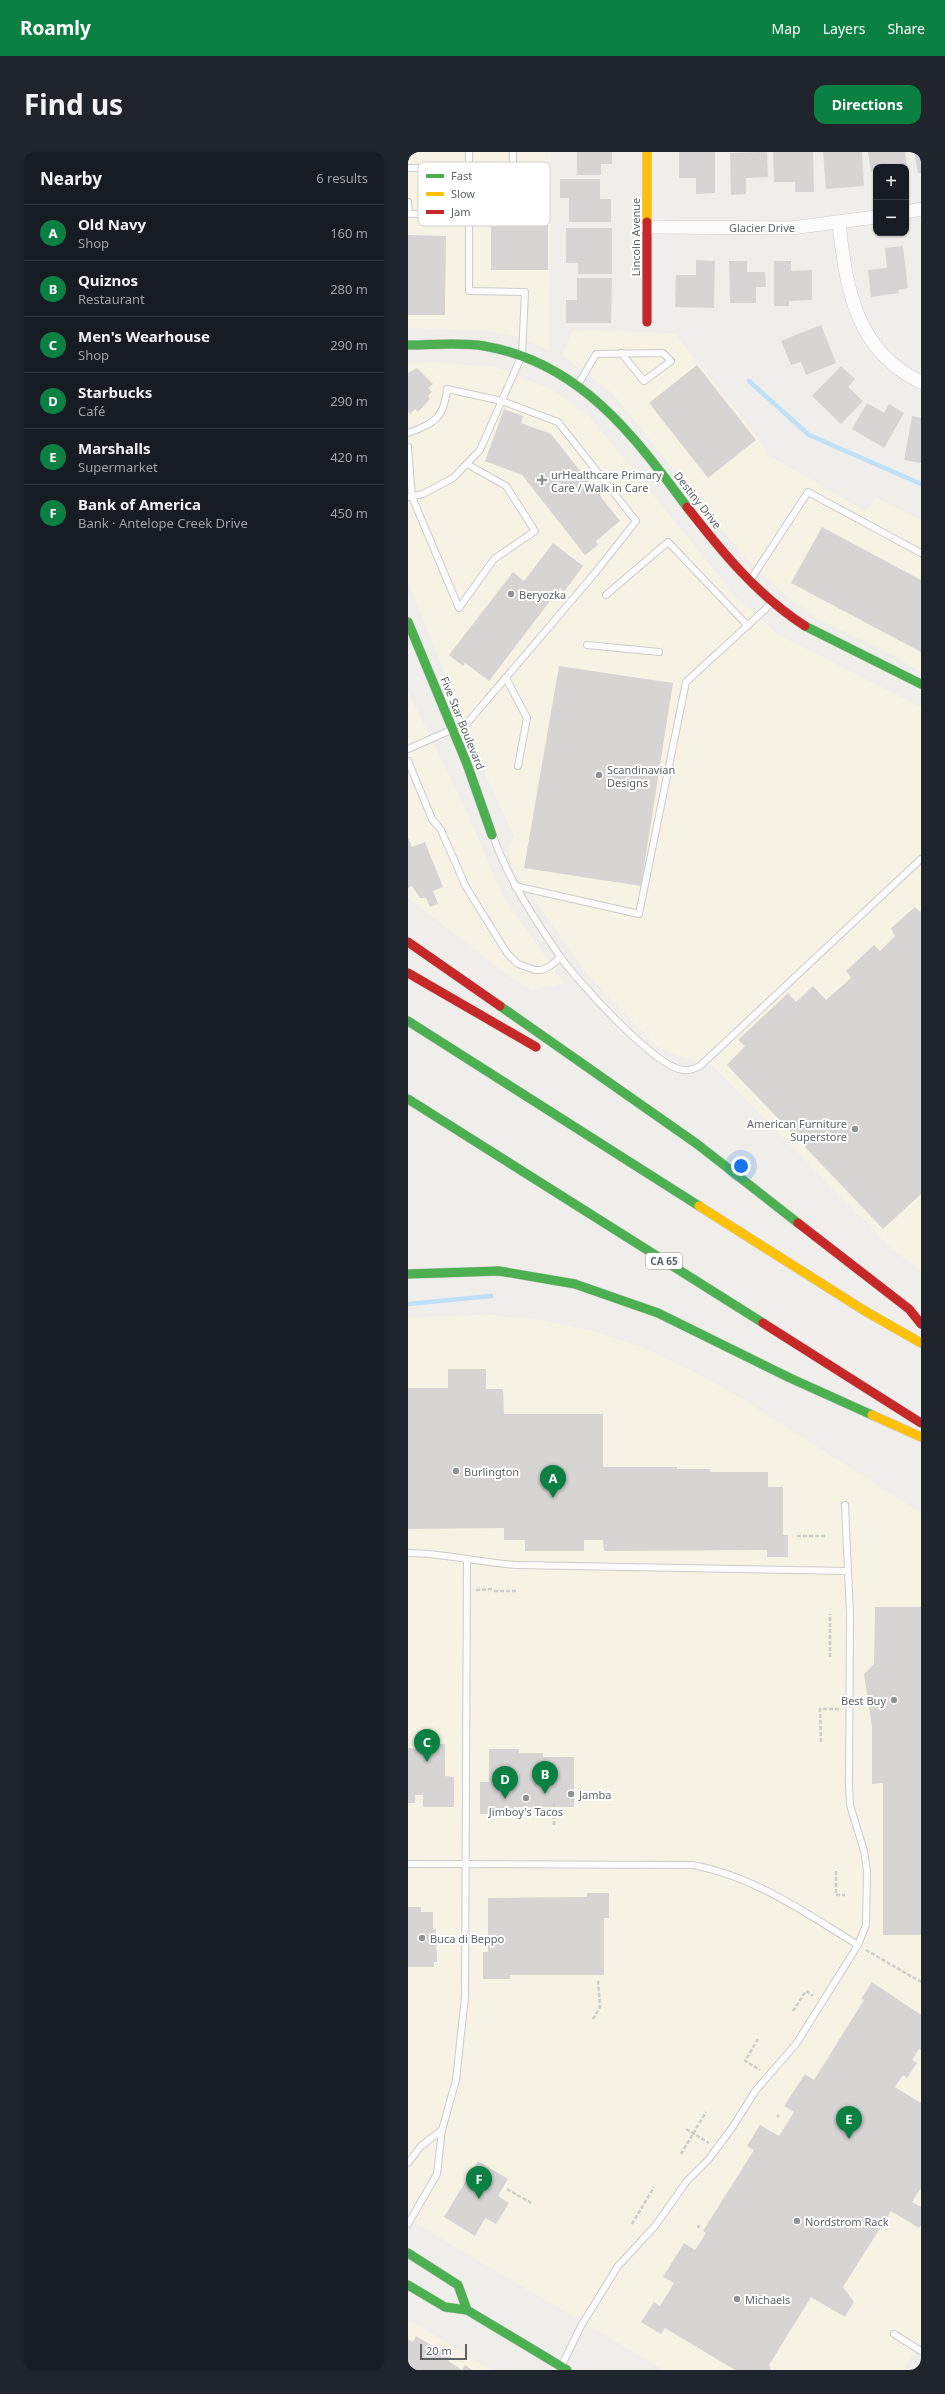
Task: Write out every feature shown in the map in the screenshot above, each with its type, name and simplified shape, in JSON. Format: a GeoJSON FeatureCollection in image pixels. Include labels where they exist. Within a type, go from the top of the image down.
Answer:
{"type":"FeatureCollection","features":[{"type":"Feature","properties":{"kind":"main road","name":"Lincoln Avenue"},"geometry":{"type":"LineString","coordinates":[[647,152],[647,322]]}},
{"type":"Feature","properties":{"kind":"main road","name":"Destiny Drive"},"geometry":{"type":"LineString","coordinates":[[408,344],[484,345],[522,354],[579,383],[604,405],[632,435],[708,533],[750,581],[772,603],[824,639],[899,672],[921,684]]}},
{"type":"Feature","properties":{"kind":"main road","name":"Five Star Boulevard"},"geometry":{"type":"LineString","coordinates":[[408,622],[454,733],[492,835]]}},
{"type":"Feature","properties":{"kind":"main road"},"geometry":{"type":"LineString","coordinates":[[408,942],[697,1144],[909,1309],[921,1324]]}},
{"type":"Feature","properties":{"kind":"main road"},"geometry":{"type":"LineString","coordinates":[[408,973],[549,1053],[603,1078]]}},
{"type":"Feature","properties":{"kind":"main road"},"geometry":{"type":"LineString","coordinates":[[408,1021],[859,1306],[921,1343]]}},
{"type":"Feature","properties":{"kind":"main road","name":"CA 65"},"geometry":{"type":"LineString","coordinates":[[408,1099],[921,1423]]}},
{"type":"Feature","properties":{"kind":"main road"},"geometry":{"type":"LineString","coordinates":[[408,1274],[500,1271],[575,1284],[604,1293],[658,1313],[790,1378],[921,1437]]}},
{"type":"Feature","properties":{"kind":"main road"},"geometry":{"type":"LineString","coordinates":[[408,2253],[458,2285],[467,2310]]}},
{"type":"Feature","properties":{"kind":"main road"},"geometry":{"type":"LineString","coordinates":[[415,2269],[458,2285]]}},
{"type":"Feature","properties":{"kind":"main road"},"geometry":{"type":"LineString","coordinates":[[408,2285],[445,2307],[467,2310],[562,2369]]}},
{"type":"Feature","properties":{"kind":"street"},"geometry":{"type":"LineString","coordinates":[[909,211],[921,209]]}},
{"type":"Feature","properties":{"kind":"street","name":"Glacier Drive"},"geometry":{"type":"LineString","coordinates":[[647,227],[791,228],[873,217]]}},
{"type":"Feature","properties":{"kind":"street"},"geometry":{"type":"LineString","coordinates":[[839,223],[846,283],[854,310],[863,327],[881,353],[897,368],[921,382]]}},
{"type":"Feature","properties":{"kind":"lane"},"geometry":{"type":"LineString","coordinates":[[512,162],[513,152]]}},
{"type":"Feature","properties":{"kind":"lane"},"geometry":{"type":"LineString","coordinates":[[408,202],[409,214],[418,214]]}},
{"type":"Feature","properties":{"kind":"lane"},"geometry":{"type":"LineString","coordinates":[[410,497],[423,494],[453,478],[480,450],[522,354],[524,292],[469,291],[469,226]]}},
{"type":"Feature","properties":{"kind":"lane"},"geometry":{"type":"LineString","coordinates":[[579,383],[596,354],[663,353],[670,360],[644,381],[621,354]]}},
{"type":"Feature","properties":{"kind":"lane"},"geometry":{"type":"LineString","coordinates":[[408,433],[432,424],[445,407],[446,389],[502,401],[558,422],[636,520],[595,573],[506,678],[454,733],[408,749]]}},
{"type":"Feature","properties":{"kind":"lane"},"geometry":{"type":"LineString","coordinates":[[408,447],[410,497],[459,608],[494,559],[535,531],[506,486],[467,464]]}},
{"type":"Feature","properties":{"kind":"lane"},"geometry":{"type":"LineString","coordinates":[[750,581],[808,492],[921,553]]}},
{"type":"Feature","properties":{"kind":"lane"},"geometry":{"type":"LineString","coordinates":[[606,595],[668,542],[748,626]]}},
{"type":"Feature","properties":{"kind":"lane"},"geometry":{"type":"LineString","coordinates":[[515,886],[639,914],[686,682],[772,603]]}},
{"type":"Feature","properties":{"kind":"lane"},"geometry":{"type":"LineString","coordinates":[[587,645],[659,652]]}},
{"type":"Feature","properties":{"kind":"lane"},"geometry":{"type":"LineString","coordinates":[[506,678],[527,718],[518,766]]}},
{"type":"Feature","properties":{"kind":"lane"},"geometry":{"type":"LineString","coordinates":[[408,761],[432,819],[441,830],[466,887],[507,954],[518,964],[535,970],[542,970],[550,966],[561,957]]}},
{"type":"Feature","properties":{"kind":"lane"},"geometry":{"type":"LineString","coordinates":[[492,835],[500,858],[515,886],[561,957],[598,1001],[632,1035],[672,1066],[682,1070],[691,1070],[700,1066],[921,860]]}},
{"type":"Feature","properties":{"kind":"lane"},"geometry":{"type":"LineString","coordinates":[[562,2369],[581,2326],[618,2266],[656,2226],[687,2181],[708,2160],[768,2075],[809,2027],[858,1945],[866,1925],[867,1871],[864,1851],[850,1805],[848,1571],[845,1505]]}},
{"type":"Feature","properties":{"kind":"lane"},"geometry":{"type":"LineString","coordinates":[[408,1553],[445,1555],[494,1564],[602,1568],[848,1571]]}},
{"type":"Feature","properties":{"kind":"lane"},"geometry":{"type":"LineString","coordinates":[[408,2224],[437,2174],[442,2130],[456,2080],[465,1997],[467,1864],[467,1560]]}},
{"type":"Feature","properties":{"kind":"lane"},"geometry":{"type":"LineString","coordinates":[[408,1864],[680,1864],[705,1868],[727,1873],[761,1886],[858,1945]]}},
{"type":"Feature","properties":{"kind":"lane"},"geometry":{"type":"LineString","coordinates":[[408,2163],[421,2146],[442,2130]]}},
{"type":"Feature","properties":{"kind":"lane"},"geometry":{"type":"LineString","coordinates":[[894,2334],[921,2351]]}},
{"type":"Feature","properties":{"kind":"path"},"geometry":{"type":"LineString","coordinates":[[797,1536],[826,1536]]}},
{"type":"Feature","properties":{"kind":"path"},"geometry":{"type":"LineString","coordinates":[[467,1590],[517,1591]]}},
{"type":"Feature","properties":{"kind":"path"},"geometry":{"type":"LineString","coordinates":[[830,1614],[830,1657]]}},
{"type":"Feature","properties":{"kind":"path"},"geometry":{"type":"LineString","coordinates":[[821,1742],[820,1709],[850,1709]]}},
{"type":"Feature","properties":{"kind":"path"},"geometry":{"type":"LineString","coordinates":[[554,1803],[554,1826]]}},
{"type":"Feature","properties":{"kind":"path"},"geometry":{"type":"LineString","coordinates":[[836,1871],[836,1895],[845,1894]]}},
{"type":"Feature","properties":{"kind":"path"},"geometry":{"type":"LineString","coordinates":[[858,1945],[921,1982]]}},
{"type":"Feature","properties":{"kind":"path"},"geometry":{"type":"LineString","coordinates":[[593,2019],[600,2007],[598,1981]]}},
{"type":"Feature","properties":{"kind":"path"},"geometry":{"type":"LineString","coordinates":[[758,2039],[745,2061],[768,2075]]}},
{"type":"Feature","properties":{"kind":"path"},"geometry":{"type":"LineString","coordinates":[[681,2154],[706,2112]]}},
{"type":"Feature","properties":{"kind":"path"},"geometry":{"type":"LineString","coordinates":[[632,2224],[654,2188]]}},
{"type":"Feature","properties":{"kind":"path"},"geometry":{"type":"LineString","coordinates":[[507,2189],[533,2204]]}},
{"type":"Feature","properties":{"kind":"shaded area"},"geometry":{"type":"Polygon","coordinates":[[[408,152],[551,152],[549,350],[515,336],[484,330],[408,328],[408,152]]]}},
{"type":"Feature","properties":{"kind":"shaded area"},"geometry":{"type":"Polygon","coordinates":[[[573,330],[674,333],[758,438],[767,454],[866,512],[875,497],[921,520],[921,672],[883,650],[821,621],[784,594],[742,554],[613,394],[562,355],[573,330]]]}},
{"type":"Feature","properties":{"kind":"shaded area"},"geometry":{"type":"Polygon","coordinates":[[[408,362],[452,363],[497,368],[551,389],[589,416],[736,597],[777,634],[921,707],[921,1271],[892,1249],[713,1066],[672,1054],[657,1046],[588,975],[511,866],[508,850],[514,836],[482,767],[408,582],[408,362]]]}},
{"type":"Feature","properties":{"kind":"shaded area"},"geometry":{"type":"Polygon","coordinates":[[[408,692],[467,812],[503,897],[564,983],[532,990],[510,977],[408,898],[408,692]]]}},
{"type":"Feature","properties":{"kind":"shaded area"},"geometry":{"type":"Polygon","coordinates":[[[490,1315],[540,1320],[593,1331],[646,1349],[696,1373],[736,1395],[921,1513],[921,2342],[903,2370],[664,2370],[408,2219],[408,1317],[490,1315]]]}},
{"type":"Feature","properties":{"kind":"shaded area"},"geometry":{"type":"Polygon","coordinates":[[[408,2319],[491,2370],[408,2370],[408,2319]]]}},
{"type":"Feature","properties":{"kind":"building"},"geometry":{"type":"Polygon","coordinates":[[[577,152],[612,152],[612,164],[601,164],[601,175],[577,175],[577,152]]]}},
{"type":"Feature","properties":{"kind":"building"},"geometry":{"type":"Polygon","coordinates":[[[679,152],[715,152],[715,193],[696,194],[696,178],[679,178],[679,152]]]}},
{"type":"Feature","properties":{"kind":"building"},"geometry":{"type":"Polygon","coordinates":[[[767,152],[768,177],[746,178],[746,194],[731,195],[730,153],[767,152]]]}},
{"type":"Feature","properties":{"kind":"building"},"geometry":{"type":"Polygon","coordinates":[[[773,152],[813,152],[814,192],[795,192],[795,182],[774,182],[773,152]]]}},
{"type":"Feature","properties":{"kind":"building"},"geometry":{"type":"Polygon","coordinates":[[[823,152],[862,152],[864,186],[826,189],[823,152]]]}},
{"type":"Feature","properties":{"kind":"building"},"geometry":{"type":"Polygon","coordinates":[[[868,152],[905,152],[907,164],[873,164],[873,172],[871,172],[868,152]]]}},
{"type":"Feature","properties":{"kind":"building"},"geometry":{"type":"Polygon","coordinates":[[[914,152],[921,152],[921,173],[918,173],[914,152]]]}},
{"type":"Feature","properties":{"kind":"building"},"geometry":{"type":"Polygon","coordinates":[[[560,179],[600,179],[600,199],[611,199],[611,222],[569,222],[569,198],[560,198],[560,179]]]}},
{"type":"Feature","properties":{"kind":"building"},"geometry":{"type":"Polygon","coordinates":[[[491,226],[548,226],[548,270],[491,270],[491,226]]]}},
{"type":"Feature","properties":{"kind":"building"},"geometry":{"type":"Polygon","coordinates":[[[566,228],[612,228],[612,274],[578,274],[578,263],[566,263],[566,228]]]}},
{"type":"Feature","properties":{"kind":"building"},"geometry":{"type":"Polygon","coordinates":[[[408,235],[446,236],[445,315],[408,315],[408,235]]]}},
{"type":"Feature","properties":{"kind":"building"},"geometry":{"type":"Polygon","coordinates":[[[903,246],[908,288],[898,290],[899,293],[871,297],[868,270],[887,268],[885,248],[903,246]]]}},
{"type":"Feature","properties":{"kind":"building"},"geometry":{"type":"Polygon","coordinates":[[[696,260],[715,261],[714,308],[675,307],[676,275],[696,275],[696,260]]]}},
{"type":"Feature","properties":{"kind":"building"},"geometry":{"type":"Polygon","coordinates":[[[729,261],[747,261],[747,272],[765,272],[766,287],[756,287],[756,303],[730,303],[729,261]]]}},
{"type":"Feature","properties":{"kind":"building"},"geometry":{"type":"Polygon","coordinates":[[[774,261],[791,261],[791,271],[812,270],[812,300],[789,301],[789,306],[774,306],[774,261]]]}},
{"type":"Feature","properties":{"kind":"building"},"geometry":{"type":"Polygon","coordinates":[[[577,278],[612,278],[611,323],[566,323],[566,300],[577,300],[577,278]]]}},
{"type":"Feature","properties":{"kind":"building"},"geometry":{"type":"Polygon","coordinates":[[[821,325],[836,363],[806,375],[801,362],[791,365],[781,341],[821,325]]]}},
{"type":"Feature","properties":{"kind":"building"},"geometry":{"type":"Polygon","coordinates":[[[697,365],[756,440],[708,478],[649,403],[697,365]]]}},
{"type":"Feature","properties":{"kind":"building"},"geometry":{"type":"Polygon","coordinates":[[[841,366],[855,379],[848,387],[863,401],[841,424],[812,396],[841,366]]]}},
{"type":"Feature","properties":{"kind":"building"},"geometry":{"type":"Polygon","coordinates":[[[417,368],[433,384],[428,388],[432,392],[428,396],[430,399],[418,412],[415,409],[410,414],[408,412],[408,373],[417,368]]]}},
{"type":"Feature","properties":{"kind":"building"},"geometry":{"type":"Polygon","coordinates":[[[867,403],[884,413],[889,404],[904,413],[884,448],[852,429],[867,403]]]}},
{"type":"Feature","properties":{"kind":"building"},"geometry":{"type":"Polygon","coordinates":[[[504,409],[523,416],[521,423],[551,434],[620,521],[596,541],[598,545],[585,555],[522,475],[485,461],[504,409]]]}},
{"type":"Feature","properties":{"kind":"building"},"geometry":{"type":"Polygon","coordinates":[[[912,416],[921,418],[921,463],[904,460],[912,416]]]}},
{"type":"Feature","properties":{"kind":"building"},"geometry":{"type":"Polygon","coordinates":[[[822,527],[921,580],[921,652],[791,583],[822,527]]]}},
{"type":"Feature","properties":{"kind":"building"},"geometry":{"type":"Polygon","coordinates":[[[553,543],[583,566],[564,592],[560,588],[489,681],[465,663],[463,666],[449,655],[513,572],[524,581],[553,543]]]}},
{"type":"Feature","properties":{"kind":"building","name":"Scandinavian Designs"},"geometry":{"type":"Polygon","coordinates":[[[559,666],[673,683],[641,886],[524,868],[559,666]]]}},
{"type":"Feature","properties":{"kind":"building"},"geometry":{"type":"Polygon","coordinates":[[[408,838],[412,847],[425,842],[443,887],[433,891],[438,904],[430,907],[426,898],[420,898],[412,886],[408,888],[408,838]]]}},
{"type":"Feature","properties":{"kind":"building","name":"American Furniture Superstore"},"geometry":{"type":"Polygon","coordinates":[[[915,907],[920,912],[921,911],[921,1194],[883,1229],[727,1065],[745,1046],[738,1040],[788,993],[796,1002],[813,986],[826,1000],[851,978],[846,971],[874,945],[880,951],[895,936],[891,928],[915,907]]]}},
{"type":"Feature","properties":{"kind":"building"},"geometry":{"type":"Polygon","coordinates":[[[448,1369],[486,1369],[486,1389],[503,1389],[504,1414],[603,1414],[603,1467],[677,1467],[677,1469],[710,1469],[710,1472],[768,1472],[768,1487],[783,1487],[783,1535],[788,1535],[788,1557],[767,1557],[767,1550],[604,1551],[603,1540],[584,1540],[584,1551],[525,1551],[525,1540],[504,1540],[504,1528],[408,1529],[408,1388],[448,1388],[448,1369]]]}},
{"type":"Feature","properties":{"kind":"building","name":"Best Buy"},"geometry":{"type":"Polygon","coordinates":[[[875,1607],[921,1607],[921,1935],[883,1935],[883,1783],[872,1784],[872,1727],[864,1674],[874,1664],[875,1607]]]}},
{"type":"Feature","properties":{"kind":"building"},"geometry":{"type":"Polygon","coordinates":[[[415,1744],[445,1744],[445,1776],[454,1777],[454,1807],[423,1807],[423,1795],[415,1795],[415,1803],[408,1803],[408,1748],[415,1749],[415,1744]]]}},
{"type":"Feature","properties":{"kind":"building"},"geometry":{"type":"Polygon","coordinates":[[[489,1749],[519,1749],[519,1753],[543,1753],[543,1757],[574,1757],[574,1807],[513,1807],[513,1814],[480,1814],[480,1782],[489,1782],[489,1749]]]}},
{"type":"Feature","properties":{"kind":"building"},"geometry":{"type":"Polygon","coordinates":[[[587,1893],[609,1893],[609,1918],[604,1918],[604,1975],[510,1975],[510,1979],[483,1979],[483,1952],[488,1952],[488,1898],[587,1897],[587,1893]]]}},
{"type":"Feature","properties":{"kind":"building","name":"Buca di Beppo"},"geometry":{"type":"Polygon","coordinates":[[[408,1907],[421,1907],[421,1912],[433,1912],[433,1929],[436,1929],[437,1962],[434,1962],[434,1967],[408,1967],[408,1907]]]}},
{"type":"Feature","properties":{"kind":"building"},"geometry":{"type":"Polygon","coordinates":[[[872,1982],[921,2015],[921,2050],[919,2049],[912,2060],[917,2063],[907,2078],[903,2075],[895,2087],[921,2103],[921,2188],[912,2202],[921,2207],[921,2225],[919,2228],[891,2211],[843,2287],[854,2302],[845,2317],[811,2297],[769,2365],[771,2370],[735,2370],[665,2328],[661,2334],[641,2322],[654,2302],[660,2306],[674,2283],[663,2277],[684,2243],[695,2250],[706,2233],[703,2231],[754,2150],[747,2146],[760,2125],[779,2136],[794,2112],[784,2106],[805,2074],[814,2080],[864,2000],[861,1999],[872,1982]]]}},
{"type":"Feature","properties":{"kind":"building"},"geometry":{"type":"Polygon","coordinates":[[[478,2161],[508,2179],[498,2196],[509,2203],[496,2224],[485,2218],[475,2236],[444,2217],[478,2161]]]}},
{"type":"Feature","properties":{"kind":"building"},"geometry":{"type":"Polygon","coordinates":[[[416,2336],[451,2357],[448,2361],[462,2370],[408,2370],[408,2339],[413,2342],[416,2336]]]}},
{"type":"Feature","properties":{"kind":"building"},"geometry":{"type":"Polygon","coordinates":[[[465,2365],[472,2370],[462,2370],[465,2365]]]}},
{"type":"Feature","properties":{"kind":"waterway"},"geometry":{"type":"LineString","coordinates":[[749,381],[809,435],[921,484]]}},
{"type":"Feature","properties":{"kind":"waterway"},"geometry":{"type":"LineString","coordinates":[[408,1304],[491,1296]]}},
{"type":"Feature","properties":{"kind":"traffic: fast"},"geometry":{"type":"LineString","coordinates":[[408,345],[456,344],[484,346],[518,355],[548,368],[576,385],[601,405],[646,453],[687,507]]}},
{"type":"Feature","properties":{"kind":"traffic: fast"},"geometry":{"type":"LineString","coordinates":[[408,622],[467,764],[492,835]]}},
{"type":"Feature","properties":{"kind":"traffic: fast"},"geometry":{"type":"LineString","coordinates":[[805,626],[921,684]]}},
{"type":"Feature","properties":{"kind":"traffic: fast"},"geometry":{"type":"LineString","coordinates":[[500,1006],[697,1144],[798,1223]]}},
{"type":"Feature","properties":{"kind":"traffic: fast"},"geometry":{"type":"LineString","coordinates":[[408,1021],[699,1206]]}},
{"type":"Feature","properties":{"kind":"traffic: fast"},"geometry":{"type":"LineString","coordinates":[[408,1099],[763,1323]]}},
{"type":"Feature","properties":{"kind":"traffic: fast"},"geometry":{"type":"LineString","coordinates":[[408,1274],[499,1271],[575,1284],[658,1313],[790,1378],[872,1415]]}},
{"type":"Feature","properties":{"kind":"traffic: fast"},"geometry":{"type":"LineString","coordinates":[[408,2253],[458,2285],[467,2310]]}},
{"type":"Feature","properties":{"kind":"traffic: fast"},"geometry":{"type":"LineString","coordinates":[[408,2285],[445,2307],[467,2310],[567,2370]]}},
{"type":"Feature","properties":{"kind":"traffic: slow"},"geometry":{"type":"LineString","coordinates":[[647,152],[647,222]]}},
{"type":"Feature","properties":{"kind":"traffic: slow"},"geometry":{"type":"LineString","coordinates":[[699,1206],[865,1311],[921,1343]]}},
{"type":"Feature","properties":{"kind":"traffic: slow"},"geometry":{"type":"LineString","coordinates":[[872,1415],[921,1437]]}},
{"type":"Feature","properties":{"kind":"traffic: jam"},"geometry":{"type":"LineString","coordinates":[[647,222],[647,322]]}},
{"type":"Feature","properties":{"kind":"traffic: jam"},"geometry":{"type":"LineString","coordinates":[[687,507],[741,572],[771,601],[805,626]]}},
{"type":"Feature","properties":{"kind":"traffic: jam"},"geometry":{"type":"LineString","coordinates":[[408,942],[500,1006]]}},
{"type":"Feature","properties":{"kind":"traffic: jam"},"geometry":{"type":"LineString","coordinates":[[408,973],[536,1047]]}},
{"type":"Feature","properties":{"kind":"traffic: jam"},"geometry":{"type":"LineString","coordinates":[[798,1223],[909,1309],[921,1324]]}},
{"type":"Feature","properties":{"kind":"traffic: jam"},"geometry":{"type":"LineString","coordinates":[[763,1323],[921,1423]]}},
{"type":"Feature","properties":{"kind":"place","name":"urHealthcare Primary Care / Walk in Care"},"geometry":{"type":"Point","coordinates":[542,480]}},
{"type":"Feature","properties":{"kind":"place","name":"Beryozka"},"geometry":{"type":"Point","coordinates":[511,594]}},
{"type":"Feature","properties":{"kind":"place","name":"Scandinavian Designs"},"geometry":{"type":"Point","coordinates":[599,775]}},
{"type":"Feature","properties":{"kind":"place","name":"American Furniture Superstore"},"geometry":{"type":"Point","coordinates":[855,1129]}},
{"type":"Feature","properties":{"kind":"place","name":"Burlington"},"geometry":{"type":"Point","coordinates":[456,1471]}},
{"type":"Feature","properties":{"kind":"place","name":"Old Navy"},"geometry":{"type":"Point","coordinates":[553,1498]}},
{"type":"Feature","properties":{"kind":"place","name":"Best Buy"},"geometry":{"type":"Point","coordinates":[894,1700]}},
{"type":"Feature","properties":{"kind":"place","name":"Men's Wearhouse"},"geometry":{"type":"Point","coordinates":[427,1762]}},
{"type":"Feature","properties":{"kind":"place","name":"Quiznos"},"geometry":{"type":"Point","coordinates":[545,1794]}},
{"type":"Feature","properties":{"kind":"place","name":"Jamba"},"geometry":{"type":"Point","coordinates":[571,1794]}},
{"type":"Feature","properties":{"kind":"place","name":"Jimboy's Tacos"},"geometry":{"type":"Point","coordinates":[526,1798]}},
{"type":"Feature","properties":{"kind":"place","name":"Starbucks"},"geometry":{"type":"Point","coordinates":[505,1799]}},
{"type":"Feature","properties":{"kind":"place","name":"Buca di Beppo"},"geometry":{"type":"Point","coordinates":[422,1938]}},
{"type":"Feature","properties":{"kind":"place","name":"Marshalls"},"geometry":{"type":"Point","coordinates":[849,2139]}},
{"type":"Feature","properties":{"kind":"place","name":"Bank of America"},"geometry":{"type":"Point","coordinates":[479,2199]}},
{"type":"Feature","properties":{"kind":"place","name":"Nordstrom Rack"},"geometry":{"type":"Point","coordinates":[797,2221]}},
{"type":"Feature","properties":{"kind":"place","name":"Michaels"},"geometry":{"type":"Point","coordinates":[737,2299]}}]}
